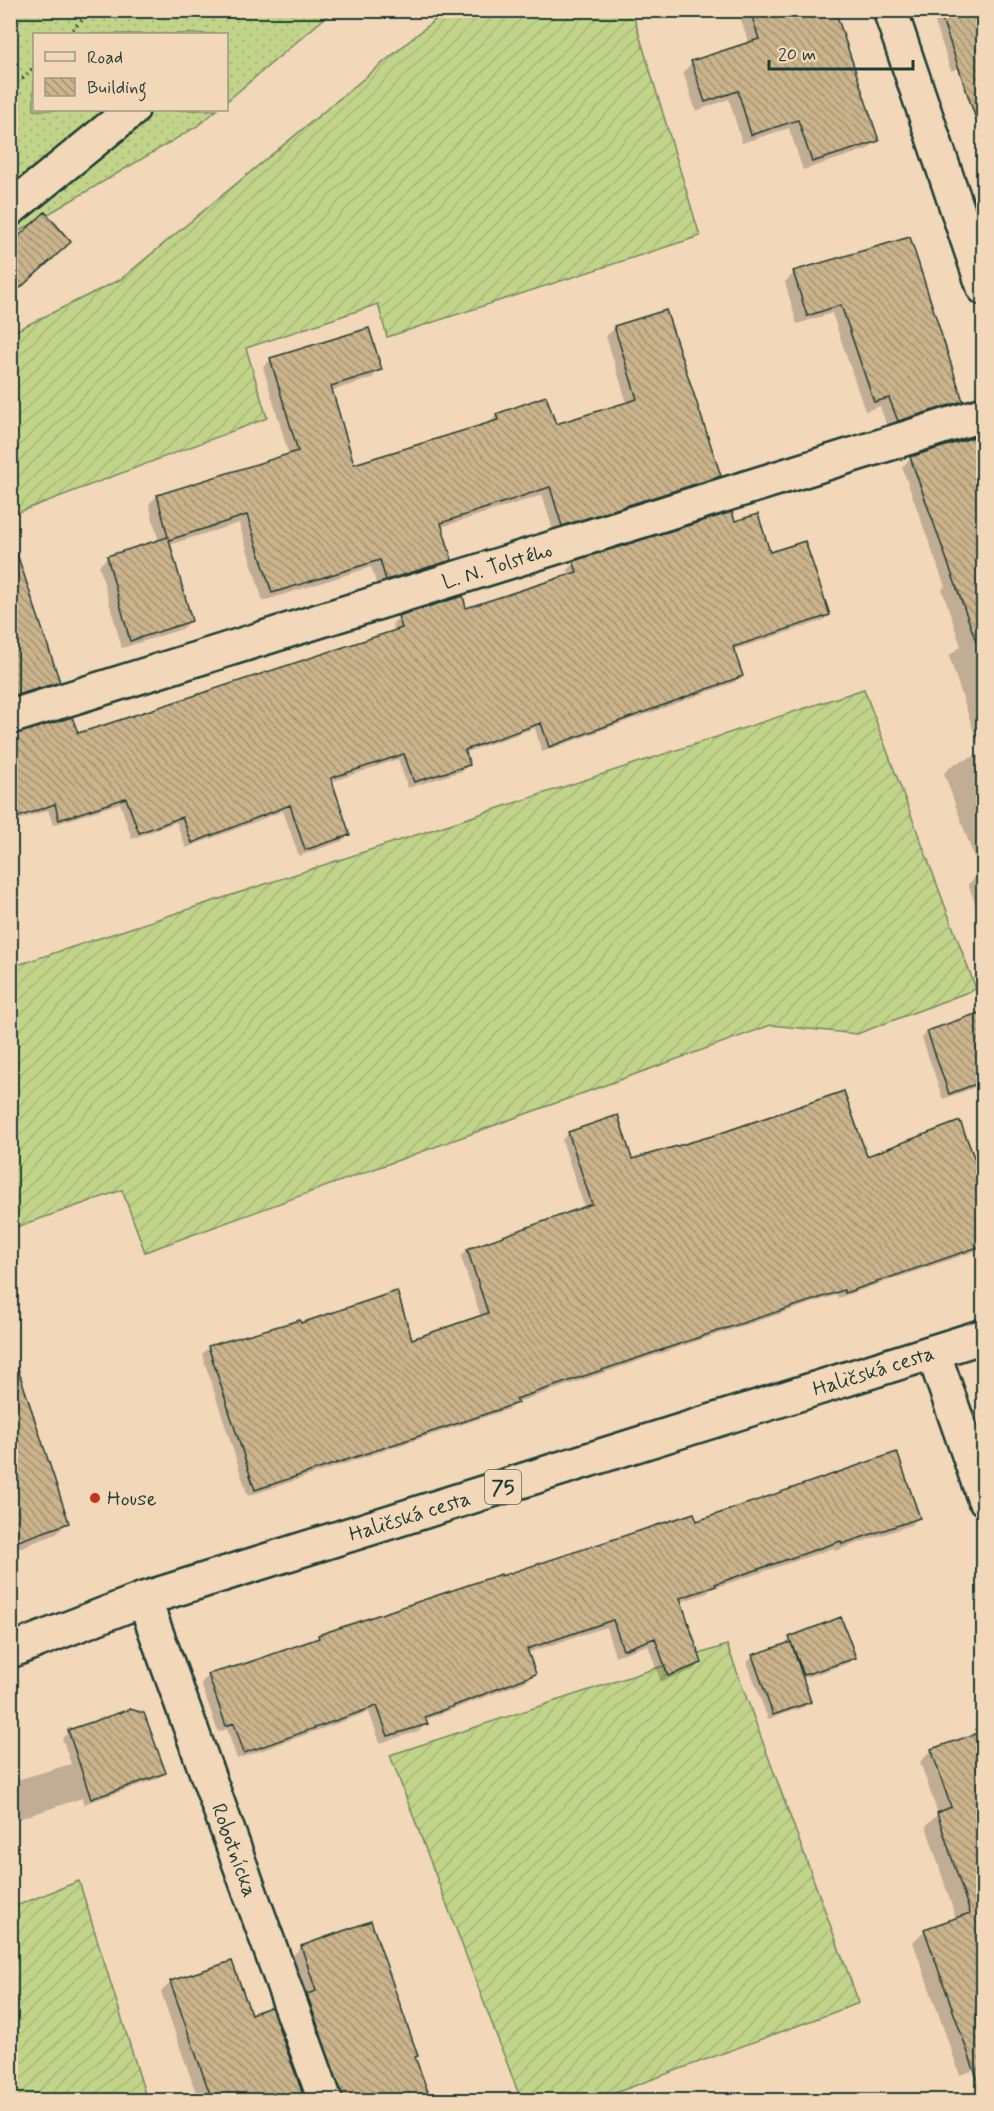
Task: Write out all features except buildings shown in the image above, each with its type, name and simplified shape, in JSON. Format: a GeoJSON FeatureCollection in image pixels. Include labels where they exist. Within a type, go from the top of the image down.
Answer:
{"type":"FeatureCollection","features":[{"type":"Feature","properties":{"kind":"street"},"geometry":{"type":"LineString","coordinates":[[890,10],[984,288]]}},
{"type":"Feature","properties":{"kind":"street"},"geometry":{"type":"LineString","coordinates":[[10,209],[131,111]]}},
{"type":"Feature","properties":{"kind":"street","name":"L. N. Tolstého"},"geometry":{"type":"LineString","coordinates":[[10,717],[984,414]]}},
{"type":"Feature","properties":{"kind":"street","name":"Haličská cesta"},"geometry":{"type":"LineString","coordinates":[[10,1651],[144,1599],[984,1336]]}},
{"type":"Feature","properties":{"kind":"street"},"geometry":{"type":"LineString","coordinates":[[933,1352],[984,1498]]}},
{"type":"Feature","properties":{"kind":"street","name":"Robotnícka"},"geometry":{"type":"LineString","coordinates":[[144,1599],[325,2100]]}},
{"type":"Feature","properties":{"kind":"path"},"geometry":{"type":"LineString","coordinates":[[69,33],[92,10]]}},
{"type":"Feature","properties":{"kind":"path"},"geometry":{"type":"LineString","coordinates":[[10,80],[23,78],[33,68]]}},
{"type":"Feature","properties":{"kind":"green space"},"geometry":{"type":"Polygon","coordinates":[[[447,10],[632,11],[700,236],[387,337],[378,304],[246,348],[267,418],[11,515],[11,333],[121,279],[447,10]]]}},
{"type":"Feature","properties":{"kind":"green space"},"geometry":{"type":"Polygon","coordinates":[[[10,11],[333,11],[228,100],[228,33],[33,33],[33,111],[216,111],[196,127],[11,236],[10,11]]]}},
{"type":"Feature","properties":{"kind":"green space"},"geometry":{"type":"Polygon","coordinates":[[[864,689],[976,989],[857,1034],[771,1025],[145,1252],[122,1190],[11,1229],[11,967],[864,689]]]}},
{"type":"Feature","properties":{"kind":"green space"},"geometry":{"type":"Polygon","coordinates":[[[727,1645],[859,2003],[596,2100],[521,2100],[390,1755],[727,1645]]]}},
{"type":"Feature","properties":{"kind":"green space"},"geometry":{"type":"Polygon","coordinates":[[[79,1881],[147,2100],[11,2100],[11,1908],[79,1881]]]}},
{"type":"Feature","properties":{"kind":"place","name":"House"},"geometry":{"type":"Point","coordinates":[95,1498]}}]}
